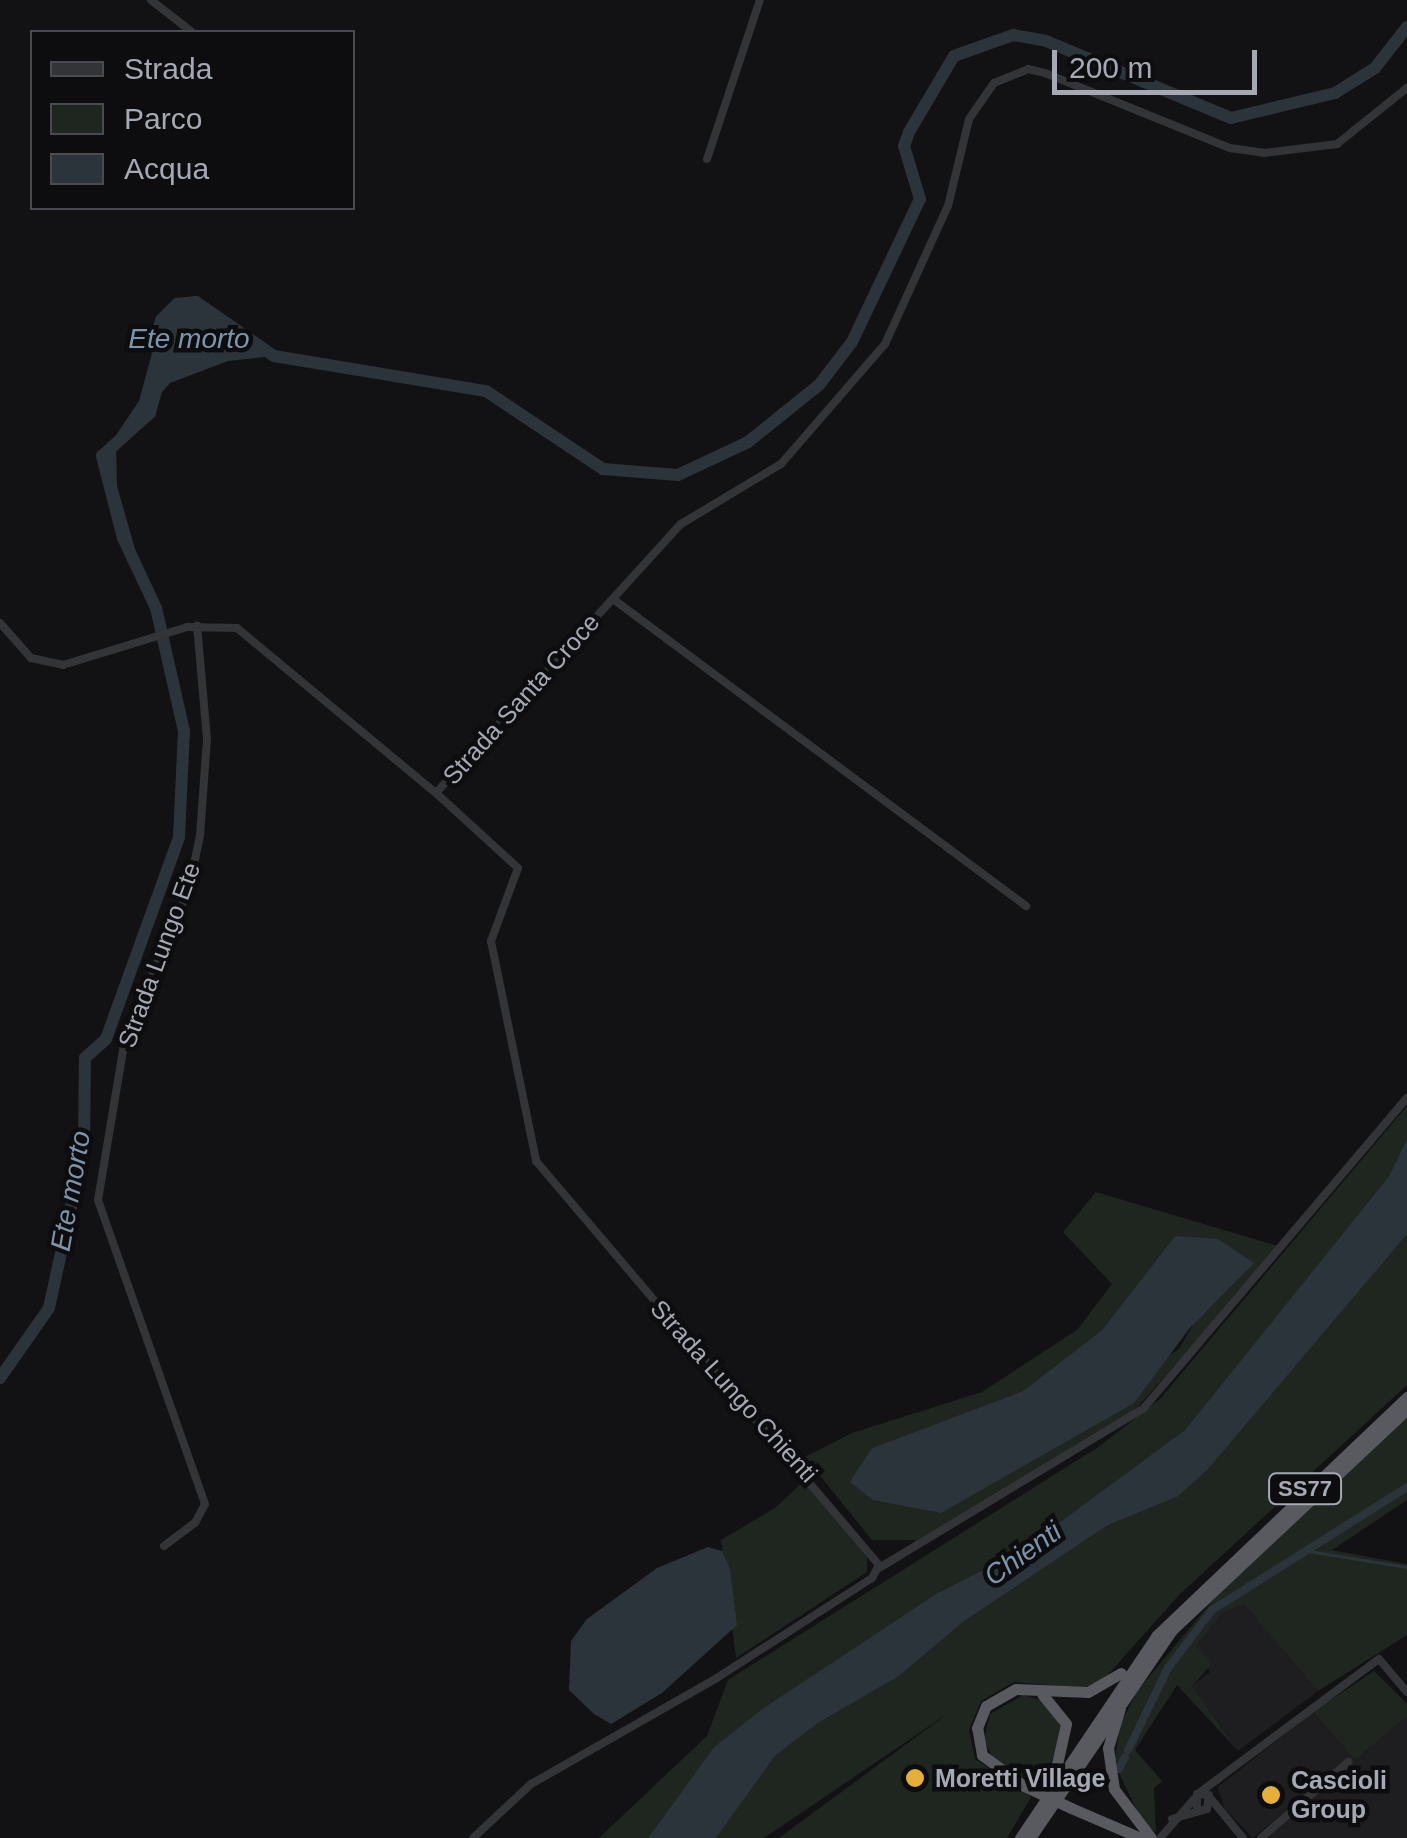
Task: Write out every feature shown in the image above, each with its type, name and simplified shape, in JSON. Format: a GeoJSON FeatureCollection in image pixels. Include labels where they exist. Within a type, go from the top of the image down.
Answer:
{"type":"FeatureCollection","features":[{"type":"Feature","properties":{"kind":"highway","name":"SS77"},"geometry":{"type":"LineString","coordinates":[[1017,1838],[1098,1712],[1208,1585],[1407,1397]]}},
{"type":"Feature","properties":{"kind":"highway","name":"SS77"},"geometry":{"type":"LineString","coordinates":[[1030,1838],[1125,1688],[1208,1585],[1407,1409]]}},
{"type":"Feature","properties":{"kind":"highway"},"geometry":{"type":"LineString","coordinates":[[1140,1838],[1024,1786],[988,1764],[977,1728],[996,1696],[1034,1690],[1077,1694],[1112,1681],[1208,1585]]}},
{"type":"Feature","properties":{"kind":"highway"},"geometry":{"type":"LineString","coordinates":[[1150,1838],[1114,1789],[1111,1732],[1138,1680],[1208,1585]]}},
{"type":"Feature","properties":{"kind":"highway"},"geometry":{"type":"LineString","coordinates":[[1017,1838],[1067,1740],[1060,1710],[1034,1690]]}},
{"type":"Feature","properties":{"kind":"street"},"geometry":{"type":"LineString","coordinates":[[151,0],[189,30]]}},
{"type":"Feature","properties":{"kind":"street"},"geometry":{"type":"LineString","coordinates":[[708,159],[760,0]]}},
{"type":"Feature","properties":{"kind":"street","name":"Strada Santa Croce"},"geometry":{"type":"LineString","coordinates":[[192,626],[237,628],[268,646],[436,793],[689,518],[781,464],[885,344],[948,206],[969,119],[994,82],[1028,69],[1230,148],[1278,153],[1337,144],[1407,88]]}},
{"type":"Feature","properties":{"kind":"street","name":"Strada Santa Croce"},"geometry":{"type":"LineString","coordinates":[[612,599],[1026,906]]}},
{"type":"Feature","properties":{"kind":"street"},"geometry":{"type":"LineString","coordinates":[[0,623],[15,645],[49,664],[136,644],[192,626]]}},
{"type":"Feature","properties":{"kind":"street","name":"Strada Lungo Ete"},"geometry":{"type":"LineString","coordinates":[[164,1546],[196,1523],[205,1504],[98,1200],[125,1038],[189,888],[200,836],[207,728],[192,626]]}},
{"type":"Feature","properties":{"kind":"street","name":"Strada Lungo Chienti"},"geometry":{"type":"LineString","coordinates":[[436,793],[518,868],[491,942],[536,1161],[798,1461],[879,1568]]}},
{"type":"Feature","properties":{"kind":"street"},"geometry":{"type":"LineString","coordinates":[[474,1838],[531,1784],[717,1678],[879,1568],[1143,1409],[1407,1098]]}},
{"type":"Feature","properties":{"kind":"street"},"geometry":{"type":"LineString","coordinates":[[1162,1838],[1172,1819],[1203,1801],[1215,1778],[1378,1659],[1407,1692]]}},
{"type":"Feature","properties":{"kind":"street"},"geometry":{"type":"LineString","coordinates":[[1260,1838],[1348,1762]]}},
{"type":"Feature","properties":{"kind":"street"},"geometry":{"type":"LineString","coordinates":[[1203,1801],[1225,1817],[1243,1838]]}},
{"type":"Feature","properties":{"kind":"shaded area"},"geometry":{"type":"Polygon","coordinates":[[[1244,1603],[1318,1691],[1238,1751],[1192,1686],[1210,1672],[1195,1646],[1222,1613],[1244,1603]]]}},
{"type":"Feature","properties":{"kind":"shaded area"},"geometry":{"type":"Polygon","coordinates":[[[1313,1712],[1355,1760],[1407,1717],[1407,1838],[1268,1838],[1337,1767],[1253,1838],[1224,1808],[1218,1787],[1313,1712]]]}},
{"type":"Feature","properties":{"kind":"green space"},"geometry":{"type":"Polygon","coordinates":[[[1407,1106],[1407,1139],[1389,1176],[1185,1430],[1022,1550],[936,1594],[762,1709],[714,1747],[648,1838],[599,1838],[707,1736],[728,1680],[1100,1446],[1160,1399],[1407,1106]]]}},
{"type":"Feature","properties":{"kind":"green space"},"geometry":{"type":"Polygon","coordinates":[[[1096,1192],[1281,1247],[1132,1413],[923,1540],[872,1540],[805,1457],[852,1433],[982,1392],[1077,1330],[1112,1284],[1063,1232],[1096,1192]],[[1175,1236],[1102,1330],[1023,1391],[872,1448],[941,1513],[1179,1349],[1193,1325],[1175,1236]]]}},
{"type":"Feature","properties":{"kind":"green space"},"geometry":{"type":"Polygon","coordinates":[[[1407,1234],[1407,1385],[1180,1594],[1104,1679],[1083,1688],[1014,1682],[981,1701],[969,1730],[975,1759],[1031,1797],[1007,1838],[779,1838],[950,1712],[764,1838],[716,1838],[775,1756],[818,1723],[899,1676],[963,1622],[1108,1525],[1177,1497],[1407,1234]]]}},
{"type":"Feature","properties":{"kind":"green space"},"geometry":{"type":"Polygon","coordinates":[[[1407,1417],[1407,1500],[1332,1550],[1407,1564],[1407,1635],[1318,1691],[1244,1604],[1222,1613],[1196,1646],[1212,1664],[1192,1686],[1238,1751],[1177,1685],[1135,1750],[1162,1781],[1154,1788],[1156,1832],[1144,1825],[1114,1763],[1121,1723],[1138,1690],[1239,1569],[1407,1417]]]}},
{"type":"Feature","properties":{"kind":"green space"},"geometry":{"type":"Polygon","coordinates":[[[805,1480],[867,1557],[867,1572],[736,1658],[721,1540],[775,1508],[805,1480]]]}},
{"type":"Feature","properties":{"kind":"green space"},"geometry":{"type":"Polygon","coordinates":[[[1374,1671],[1407,1704],[1407,1717],[1355,1760],[1313,1712],[1374,1671]]]}},
{"type":"Feature","properties":{"kind":"green space"},"geometry":{"type":"Polygon","coordinates":[[[1023,1695],[1048,1702],[1065,1737],[1038,1785],[995,1763],[984,1740],[990,1714],[1023,1695]]]}},
{"type":"Feature","properties":{"kind":"water","name":"Ete morto"},"geometry":{"type":"Polygon","coordinates":[[[196,302],[274,356],[228,361],[170,383],[116,446],[117,486],[145,584],[123,538],[102,456],[139,401],[161,320],[177,304],[196,302]]]}},
{"type":"Feature","properties":{"kind":"water","name":"Chienti"},"geometry":{"type":"Polygon","coordinates":[[[1407,1139],[1407,1234],[1208,1469],[1177,1497],[1108,1525],[963,1622],[899,1676],[818,1723],[775,1756],[716,1838],[648,1838],[714,1747],[762,1709],[936,1594],[1022,1550],[1185,1430],[1389,1176],[1407,1139]]]}},
{"type":"Feature","properties":{"kind":"water"},"geometry":{"type":"Polygon","coordinates":[[[1175,1236],[1218,1239],[1254,1263],[1189,1329],[1134,1403],[941,1513],[873,1500],[850,1482],[872,1448],[1023,1391],[1102,1330],[1175,1236]]]}},
{"type":"Feature","properties":{"kind":"water"},"geometry":{"type":"Polygon","coordinates":[[[708,1547],[722,1551],[730,1569],[737,1625],[662,1693],[611,1724],[594,1714],[569,1690],[571,1641],[587,1619],[657,1568],[708,1547]]]}},
{"type":"Feature","properties":{"kind":"waterway","name":"Ete morto"},"geometry":{"type":"LineString","coordinates":[[153,347],[161,320],[177,304],[196,302],[274,356],[486,391],[603,469],[678,475],[748,442],[819,385],[852,342],[920,199],[904,146],[954,56],[1013,35],[1046,41],[1231,118],[1335,93],[1375,68],[1407,27]]}},
{"type":"Feature","properties":{"kind":"waterway","name":"Ete morto"},"geometry":{"type":"LineString","coordinates":[[0,1378],[49,1308],[84,1147],[85,1058],[106,1039],[179,837],[184,731],[156,608],[123,538],[102,456],[150,413],[157,386]]}},
{"type":"Feature","properties":{"kind":"waterway"},"geometry":{"type":"LineString","coordinates":[[1128,1750],[1168,1668],[1212,1610],[1407,1487]]}},
{"type":"Feature","properties":{"kind":"waterway"},"geometry":{"type":"LineString","coordinates":[[1303,1550],[1407,1567]]}},
{"type":"Feature","properties":{"kind":"waterway"},"geometry":{"type":"LineString","coordinates":[[1119,1769],[1125,1757]]}},
{"type":"Feature","properties":{"kind":"place","name":"Moretti Village"},"geometry":{"type":"Point","coordinates":[915,1778]}},
{"type":"Feature","properties":{"kind":"place","name":"Cascioli Group"},"geometry":{"type":"Point","coordinates":[1271,1795]}}]}
